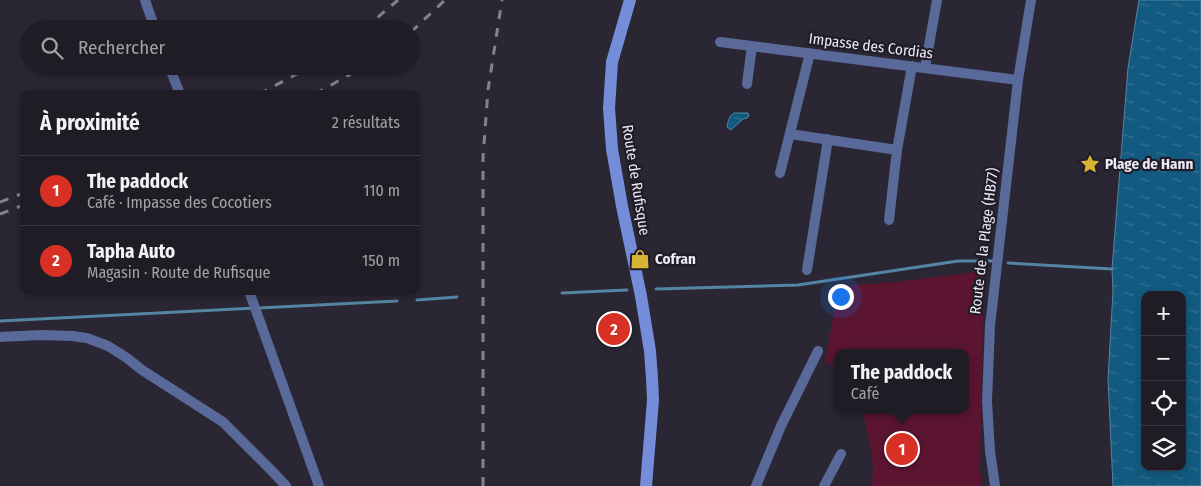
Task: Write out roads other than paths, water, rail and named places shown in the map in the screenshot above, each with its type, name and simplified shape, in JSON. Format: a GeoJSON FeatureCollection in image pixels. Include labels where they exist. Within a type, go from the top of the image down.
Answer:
{"type":"FeatureCollection","features":[{"type":"Feature","properties":{"kind":"main road","name":"Route de Rufisque"},"geometry":{"type":"LineString","coordinates":[[630,0],[612,62],[610,108],[612,148],[650,352],[652,400],[646,486]]}},
{"type":"Feature","properties":{"kind":"street"},"geometry":{"type":"LineString","coordinates":[[144,0],[152,20]]}},
{"type":"Feature","properties":{"kind":"street"},"geometry":{"type":"LineString","coordinates":[[925,68],[937,0]]}},
{"type":"Feature","properties":{"kind":"street","name":"Route de la Plage (HB77)"},"geometry":{"type":"LineString","coordinates":[[994,486],[987,401],[990,326],[1018,80],[1031,0]]}},
{"type":"Feature","properties":{"kind":"street","name":"Impasse des Cordias"},"geometry":{"type":"LineString","coordinates":[[720,42],[1018,80]]}},
{"type":"Feature","properties":{"kind":"street"},"geometry":{"type":"LineString","coordinates":[[747,84],[752,46]]}},
{"type":"Feature","properties":{"kind":"street"},"geometry":{"type":"LineString","coordinates":[[780,173],[810,53]]}},
{"type":"Feature","properties":{"kind":"street"},"geometry":{"type":"LineString","coordinates":[[889,220],[897,150],[912,66]]}},
{"type":"Feature","properties":{"kind":"street"},"geometry":{"type":"LineString","coordinates":[[173,75],[178,90]]}},
{"type":"Feature","properties":{"kind":"street"},"geometry":{"type":"LineString","coordinates":[[790,134],[897,150]]}},
{"type":"Feature","properties":{"kind":"street"},"geometry":{"type":"LineString","coordinates":[[807,270],[828,139]]}},
{"type":"Feature","properties":{"kind":"street"},"geometry":{"type":"LineString","coordinates":[[251,295],[319,486]]}},
{"type":"Feature","properties":{"kind":"street"},"geometry":{"type":"LineString","coordinates":[[0,337],[72,336],[87,338],[108,346],[224,422],[286,486]]}},
{"type":"Feature","properties":{"kind":"street"},"geometry":{"type":"LineString","coordinates":[[756,486],[818,351]]}},
{"type":"Feature","properties":{"kind":"street"},"geometry":{"type":"LineString","coordinates":[[824,486],[841,454]]}},
{"type":"Feature","properties":{"kind":"water"},"geometry":{"type":"Polygon","coordinates":[[[1139,0],[1201,0],[1201,486],[1113,486],[1108,379],[1113,291],[1112,269],[1128,68],[1139,0]]]}},
{"type":"Feature","properties":{"kind":"water"},"geometry":{"type":"Polygon","coordinates":[[[734,113],[748,113],[749,116],[731,130],[727,125],[734,113]]]}},
{"type":"Feature","properties":{"kind":"waterway"},"geometry":{"type":"LineString","coordinates":[[656,289],[798,285],[958,261],[992,261]]}},
{"type":"Feature","properties":{"kind":"waterway"},"geometry":{"type":"LineString","coordinates":[[1008,263],[1112,269]]}},
{"type":"Feature","properties":{"kind":"waterway"},"geometry":{"type":"LineString","coordinates":[[562,293],[627,290]]}},
{"type":"Feature","properties":{"kind":"waterway"},"geometry":{"type":"LineString","coordinates":[[417,300],[457,297]]}},
{"type":"Feature","properties":{"kind":"waterway"},"geometry":{"type":"LineString","coordinates":[[0,321],[397,301]]}},
{"type":"Feature","properties":{"kind":"railway"},"geometry":{"type":"LineString","coordinates":[[375,20],[398,0]]}},
{"type":"Feature","properties":{"kind":"railway"},"geometry":{"type":"LineString","coordinates":[[420,24],[445,0]]}},
{"type":"Feature","properties":{"kind":"railway"},"geometry":{"type":"LineString","coordinates":[[483,486],[483,157],[488,90],[502,0]]}},
{"type":"Feature","properties":{"kind":"railway"},"geometry":{"type":"LineString","coordinates":[[267,90],[295,75]]}},
{"type":"Feature","properties":{"kind":"railway"},"geometry":{"type":"LineString","coordinates":[[322,90],[349,75]]}},
{"type":"Feature","properties":{"kind":"railway"},"geometry":{"type":"LineString","coordinates":[[0,202],[20,194]]}},
{"type":"Feature","properties":{"kind":"railway"},"geometry":{"type":"LineString","coordinates":[[0,214],[20,206]]}},
{"type":"Feature","properties":{"kind":"place","name":"Plage de Hann"},"geometry":{"type":"Point","coordinates":[1090,164]}},
{"type":"Feature","properties":{"kind":"place","name":"Cofran"},"geometry":{"type":"Point","coordinates":[640,259]}},
{"type":"Feature","properties":{"kind":"place","name":"Tapha Auto"},"geometry":{"type":"Point","coordinates":[614,329]}},
{"type":"Feature","properties":{"kind":"place","name":"The paddock"},"geometry":{"type":"Point","coordinates":[902,449]}}]}
